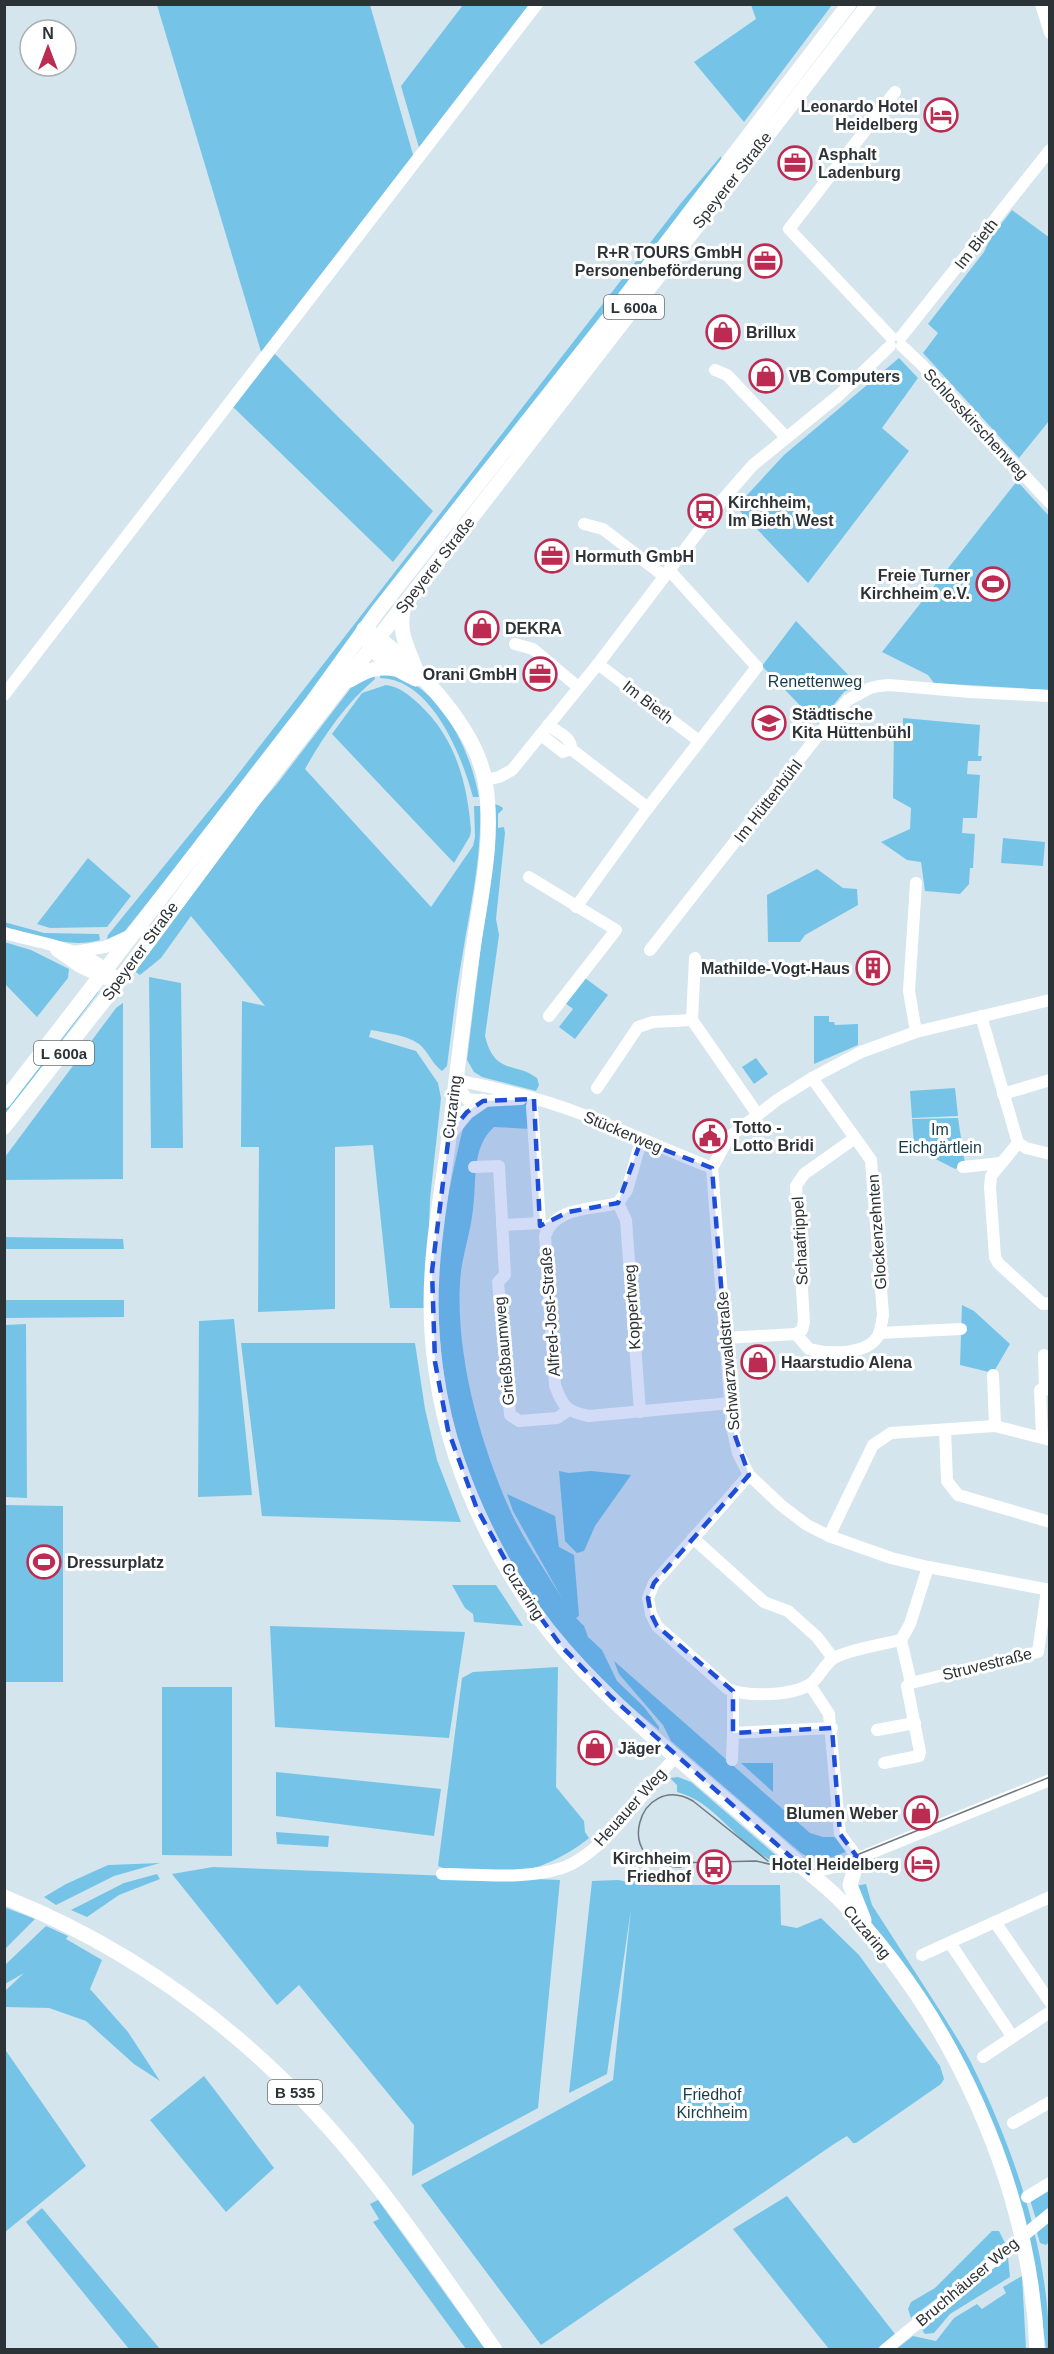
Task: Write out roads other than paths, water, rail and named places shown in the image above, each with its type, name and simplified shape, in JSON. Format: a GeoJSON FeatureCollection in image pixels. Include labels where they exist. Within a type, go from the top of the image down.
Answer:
{"type":"FeatureCollection","features":[{"type":"Feature","properties":{"kind":"main road","name":"Speyerer Straße"},"geometry":{"type":"LineString","coordinates":[[4,1101],[313,701],[364,629],[616,309],[849,4]]}},
{"type":"Feature","properties":{"kind":"main road","name":"Speyerer Straße"},"geometry":{"type":"LineString","coordinates":[[4,1127],[119,981],[208,858],[342,684],[869,4]]}},
{"type":"Feature","properties":{"kind":"main road"},"geometry":{"type":"LineString","coordinates":[[405,604],[401,618],[402,636],[417,674]]}},
{"type":"Feature","properties":{"kind":"main road","name":"Cuzaring"},"geometry":{"type":"LineString","coordinates":[[364,629],[396,669],[429,686]]}},
{"type":"Feature","properties":{"kind":"main road","name":"Cuzaring"},"geometry":{"type":"LineString","coordinates":[[375,643],[417,674],[451,710],[469,736],[480,760],[485,780],[488,817],[485,869],[455,1080],[432,1270],[432,1312],[440,1395],[459,1467],[496,1550],[527,1599],[562,1647],[611,1697],[834,1895],[868,1931],[913,1992],[938,2031],[971,2091],[993,2142],[1026,2254],[1033,2289],[1037,2349]]}},
{"type":"Feature","properties":{"kind":"main road"},"geometry":{"type":"LineString","coordinates":[[342,684],[371,669],[382,667],[396,669]]}},
{"type":"Feature","properties":{"kind":"main road"},"geometry":{"type":"LineString","coordinates":[[449,1134],[467,1112],[483,1101]]}},
{"type":"Feature","properties":{"kind":"main road"},"geometry":{"type":"LineString","coordinates":[[858,1858],[850,1885],[868,1931]]}},
{"type":"Feature","properties":{"kind":"main road","name":"B 535"},"geometry":{"type":"LineString","coordinates":[[4,1897],[68,1925],[115,1951],[181,1993],[238,2039],[281,2078],[352,2156],[495,2349]]}},
{"type":"Feature","properties":{"kind":"street"},"geometry":{"type":"LineString","coordinates":[[4,695],[537,4]]}},
{"type":"Feature","properties":{"kind":"street"},"geometry":{"type":"LineString","coordinates":[[1041,4],[1050,33]]}},
{"type":"Feature","properties":{"kind":"street","name":"Schlosskirschenweg"},"geometry":{"type":"LineString","coordinates":[[895,92],[789,229],[896,341],[922,365],[1050,503]]}},
{"type":"Feature","properties":{"kind":"street","name":"Im Bieth"},"geometry":{"type":"LineString","coordinates":[[485,780],[499,777],[512,770],[598,664],[724,498],[753,465],[839,395],[896,341],[1050,150]]}},
{"type":"Feature","properties":{"kind":"street"},"geometry":{"type":"LineString","coordinates":[[715,370],[727,375],[786,437]]}},
{"type":"Feature","properties":{"kind":"street"},"geometry":{"type":"LineString","coordinates":[[576,907],[648,808],[757,667],[667,573],[603,529],[584,524]]}},
{"type":"Feature","properties":{"kind":"street"},"geometry":{"type":"LineString","coordinates":[[515,644],[533,649],[578,687]]}},
{"type":"Feature","properties":{"kind":"street","name":"Im Bieth"},"geometry":{"type":"LineString","coordinates":[[598,664],[699,741]]}},
{"type":"Feature","properties":{"kind":"street","name":"Im Hüttenbühl"},"geometry":{"type":"LineString","coordinates":[[650,950],[826,724],[855,695],[870,688],[889,685],[1050,696]]}},
{"type":"Feature","properties":{"kind":"street"},"geometry":{"type":"LineString","coordinates":[[544,730],[558,749],[563,752],[571,749],[648,808]]}},
{"type":"Feature","properties":{"kind":"street"},"geometry":{"type":"LineString","coordinates":[[529,877],[616,930],[549,1016]]}},
{"type":"Feature","properties":{"kind":"street"},"geometry":{"type":"LineString","coordinates":[[916,883],[909,991],[916,1032]]}},
{"type":"Feature","properties":{"kind":"street"},"geometry":{"type":"LineString","coordinates":[[4,933],[74,952],[103,973],[119,981]]}},
{"type":"Feature","properties":{"kind":"street"},"geometry":{"type":"LineString","coordinates":[[74,952],[105,947],[134,933]]}},
{"type":"Feature","properties":{"kind":"street"},"geometry":{"type":"LineString","coordinates":[[49,945],[80,967],[103,973]]}},
{"type":"Feature","properties":{"kind":"street"},"geometry":{"type":"LineString","coordinates":[[695,958],[692,1020],[758,1115]]}},
{"type":"Feature","properties":{"kind":"street"},"geometry":{"type":"LineString","coordinates":[[712,1168],[729,1137],[812,1078],[861,1052],[916,1032],[1050,1000]]}},
{"type":"Feature","properties":{"kind":"street"},"geometry":{"type":"LineString","coordinates":[[981,1016],[1018,1143],[1026,1148],[1050,1154]]}},
{"type":"Feature","properties":{"kind":"street"},"geometry":{"type":"LineString","coordinates":[[597,1088],[638,1027],[652,1022],[692,1020]]}},
{"type":"Feature","properties":{"kind":"street","name":"Glockenzehnten"},"geometry":{"type":"LineString","coordinates":[[812,1078],[872,1160],[883,1315],[879,1333]]}},
{"type":"Feature","properties":{"kind":"street"},"geometry":{"type":"LineString","coordinates":[[455,1080],[467,1099],[483,1101]]}},
{"type":"Feature","properties":{"kind":"street","name":"Stückerweg"},"geometry":{"type":"LineString","coordinates":[[455,1080],[503,1089],[583,1115],[641,1141],[712,1168]]}},
{"type":"Feature","properties":{"kind":"street"},"geometry":{"type":"LineString","coordinates":[[1003,1094],[1050,1080]]}},
{"type":"Feature","properties":{"kind":"street","name":"Stückerweg"},"geometry":{"type":"LineString","coordinates":[[483,1101],[534,1099]]}},
{"type":"Feature","properties":{"kind":"street","name":"Alfred-Jost-Straße"},"geometry":{"type":"LineString","coordinates":[[534,1099],[532,1107],[545,1236],[555,1385],[561,1401],[569,1410]]}},
{"type":"Feature","properties":{"kind":"street","name":"Schaafrippel"},"geometry":{"type":"LineString","coordinates":[[796,1334],[802,1330],[804,1322],[796,1186],[804,1174],[855,1138]]}},
{"type":"Feature","properties":{"kind":"street"},"geometry":{"type":"LineString","coordinates":[[618,1203],[627,1190],[641,1141]]}},
{"type":"Feature","properties":{"kind":"street"},"geometry":{"type":"LineString","coordinates":[[1018,1143],[991,1176],[995,1257],[998,1263],[1043,1304],[1050,1303]]}},
{"type":"Feature","properties":{"kind":"street"},"geometry":{"type":"LineString","coordinates":[[963,1167],[1001,1163]]}},
{"type":"Feature","properties":{"kind":"street","name":"Grießbaumweg"},"geometry":{"type":"LineString","coordinates":[[474,1167],[499,1166],[505,1275],[498,1282],[510,1415],[519,1421],[538,1420],[557,1418],[569,1410]]}},
{"type":"Feature","properties":{"kind":"street","name":"Schwarzwaldstraße"},"geometry":{"type":"LineString","coordinates":[[712,1168],[732,1427],[738,1453],[749,1475],[782,1506],[807,1525],[829,1536],[891,1558],[1048,1590]]}},
{"type":"Feature","properties":{"kind":"street","name":"Alfred-Jost-Straße"},"geometry":{"type":"LineString","coordinates":[[544,1226],[568,1212],[618,1203]]}},
{"type":"Feature","properties":{"kind":"street","name":"Koppertweg"},"geometry":{"type":"LineString","coordinates":[[618,1203],[626,1220],[639,1412]]}},
{"type":"Feature","properties":{"kind":"street"},"geometry":{"type":"LineString","coordinates":[[502,1225],[544,1226]]}},
{"type":"Feature","properties":{"kind":"street"},"geometry":{"type":"LineString","coordinates":[[726,1338],[796,1334],[809,1349],[832,1352],[861,1349],[874,1341],[879,1333],[961,1329]]}},
{"type":"Feature","properties":{"kind":"street"},"geometry":{"type":"LineString","coordinates":[[829,1536],[877,1440],[891,1433],[995,1426],[1046,1439],[1040,1390],[1045,1390],[1044,1355]]}},
{"type":"Feature","properties":{"kind":"street"},"geometry":{"type":"LineString","coordinates":[[993,1375],[995,1426]]}},
{"type":"Feature","properties":{"kind":"street"},"geometry":{"type":"LineString","coordinates":[[569,1410],[574,1414],[590,1416],[731,1403]]}},
{"type":"Feature","properties":{"kind":"street"},"geometry":{"type":"LineString","coordinates":[[945,1430],[947,1481],[958,1495],[1050,1522]]}},
{"type":"Feature","properties":{"kind":"street"},"geometry":{"type":"LineString","coordinates":[[749,1475],[654,1583],[648,1598],[651,1614],[657,1626],[728,1689],[741,1694],[785,1692],[810,1685],[833,1658],[901,1640]]}},
{"type":"Feature","properties":{"kind":"street"},"geometry":{"type":"LineString","coordinates":[[693,1538],[764,1602],[788,1611],[817,1637],[833,1658]]}},
{"type":"Feature","properties":{"kind":"street"},"geometry":{"type":"LineString","coordinates":[[884,1763],[919,1756],[920,1752],[907,1686],[911,1683],[901,1640],[910,1624],[928,1567]]}},
{"type":"Feature","properties":{"kind":"street","name":"Struvestraße"},"geometry":{"type":"LineString","coordinates":[[911,1683],[1038,1652],[1048,1590]]}},
{"type":"Feature","properties":{"kind":"street"},"geometry":{"type":"LineString","coordinates":[[810,1685],[830,1714],[840,1834],[858,1858]]}},
{"type":"Feature","properties":{"kind":"street"},"geometry":{"type":"LineString","coordinates":[[732,1760],[733,1691]]}},
{"type":"Feature","properties":{"kind":"street"},"geometry":{"type":"LineString","coordinates":[[877,1730],[915,1723]]}},
{"type":"Feature","properties":{"kind":"street"},"geometry":{"type":"LineString","coordinates":[[733,1733],[832,1728]]}},
{"type":"Feature","properties":{"kind":"street","name":"Heuauer Weg"},"geometry":{"type":"LineString","coordinates":[[442,1874],[529,1874],[562,1867],[577,1861],[602,1842],[676,1756]]}},
{"type":"Feature","properties":{"kind":"street"},"geometry":{"type":"LineString","coordinates":[[810,1874],[858,1858],[1050,1780]]}},
{"type":"Feature","properties":{"kind":"street"},"geometry":{"type":"LineString","coordinates":[[922,1955],[1050,1897]]}},
{"type":"Feature","properties":{"kind":"street"},"geometry":{"type":"LineString","coordinates":[[995,1922],[1050,2002]]}},
{"type":"Feature","properties":{"kind":"street"},"geometry":{"type":"LineString","coordinates":[[950,1943],[1012,2036]]}},
{"type":"Feature","properties":{"kind":"street"},"geometry":{"type":"LineString","coordinates":[[983,2057],[1050,2012]]}},
{"type":"Feature","properties":{"kind":"street"},"geometry":{"type":"LineString","coordinates":[[1013,2123],[1050,2102]]}},
{"type":"Feature","properties":{"kind":"street"},"geometry":{"type":"LineString","coordinates":[[1027,2197],[1050,2183]]}},
{"type":"Feature","properties":{"kind":"street","name":"Bruchhäuser Weg"},"geometry":{"type":"LineString","coordinates":[[885,2349],[1048,2216]]}},
{"type":"Feature","properties":{"kind":"tram line"},"geometry":{"type":"LineString","coordinates":[[673,1863],[756,1861],[795,1870],[822,1869],[1050,1777]]}},
{"type":"Feature","properties":{"kind":"tram line"},"geometry":{"type":"LineString","coordinates":[[681,1867],[659,1863],[645,1853],[639,1838],[640,1823],[646,1809],[658,1798],[674,1795],[693,1801],[768,1861]]}},
{"type":"Feature","properties":{"kind":"place","name":"Leonardo Hotel Heidelberg"},"geometry":{"type":"Point","coordinates":[941,115]}},
{"type":"Feature","properties":{"kind":"place","name":"Asphalt Ladenburg"},"geometry":{"type":"Point","coordinates":[795,163]}},
{"type":"Feature","properties":{"kind":"place","name":"R+R TOURS GmbH Personenbeförderung"},"geometry":{"type":"Point","coordinates":[765,261]}},
{"type":"Feature","properties":{"kind":"place","name":"Brillux"},"geometry":{"type":"Point","coordinates":[723,332]}},
{"type":"Feature","properties":{"kind":"place","name":"VB Computers"},"geometry":{"type":"Point","coordinates":[766,376]}},
{"type":"Feature","properties":{"kind":"place","name":"Kirchheim, Im Bieth West"},"geometry":{"type":"Point","coordinates":[705,511]}},
{"type":"Feature","properties":{"kind":"place","name":"Hormuth GmbH"},"geometry":{"type":"Point","coordinates":[552,556]}},
{"type":"Feature","properties":{"kind":"place","name":"Freie Turner Kirchheim e.V."},"geometry":{"type":"Point","coordinates":[993,584]}},
{"type":"Feature","properties":{"kind":"place","name":"DEKRA"},"geometry":{"type":"Point","coordinates":[482,628]}},
{"type":"Feature","properties":{"kind":"place","name":"Orani GmbH"},"geometry":{"type":"Point","coordinates":[540,674]}},
{"type":"Feature","properties":{"kind":"place","name":"Städtische Kita Hüttenbühl"},"geometry":{"type":"Point","coordinates":[769,723]}},
{"type":"Feature","properties":{"kind":"place","name":"Mathilde-Vogt-Haus"},"geometry":{"type":"Point","coordinates":[873,968]}},
{"type":"Feature","properties":{"kind":"place","name":"Totto - Lotto Bridi"},"geometry":{"type":"Point","coordinates":[710,1136]}},
{"type":"Feature","properties":{"kind":"place","name":"Haarstudio Alena"},"geometry":{"type":"Point","coordinates":[758,1362]}},
{"type":"Feature","properties":{"kind":"place","name":"Dressurplatz"},"geometry":{"type":"Point","coordinates":[44,1562]}},
{"type":"Feature","properties":{"kind":"place","name":"Jäger"},"geometry":{"type":"Point","coordinates":[595,1748]}},
{"type":"Feature","properties":{"kind":"place","name":"Blumen Weber"},"geometry":{"type":"Point","coordinates":[921,1813]}},
{"type":"Feature","properties":{"kind":"place","name":"Hotel Heidelberg"},"geometry":{"type":"Point","coordinates":[922,1864]}},
{"type":"Feature","properties":{"kind":"place","name":"Kirchheim Friedhof"},"geometry":{"type":"Point","coordinates":[714,1867]}},
{"type":"Feature","properties":{"kind":"park label","name":"Renettenweg"},"geometry":{"type":"Point","coordinates":[815,681]}},
{"type":"Feature","properties":{"kind":"park label","name":"Im Eichgärtlein"},"geometry":{"type":"Point","coordinates":[940,1138]}},
{"type":"Feature","properties":{"kind":"park label","name":"Friedhof Kirchheim"},"geometry":{"type":"Point","coordinates":[712,2103]}}]}
